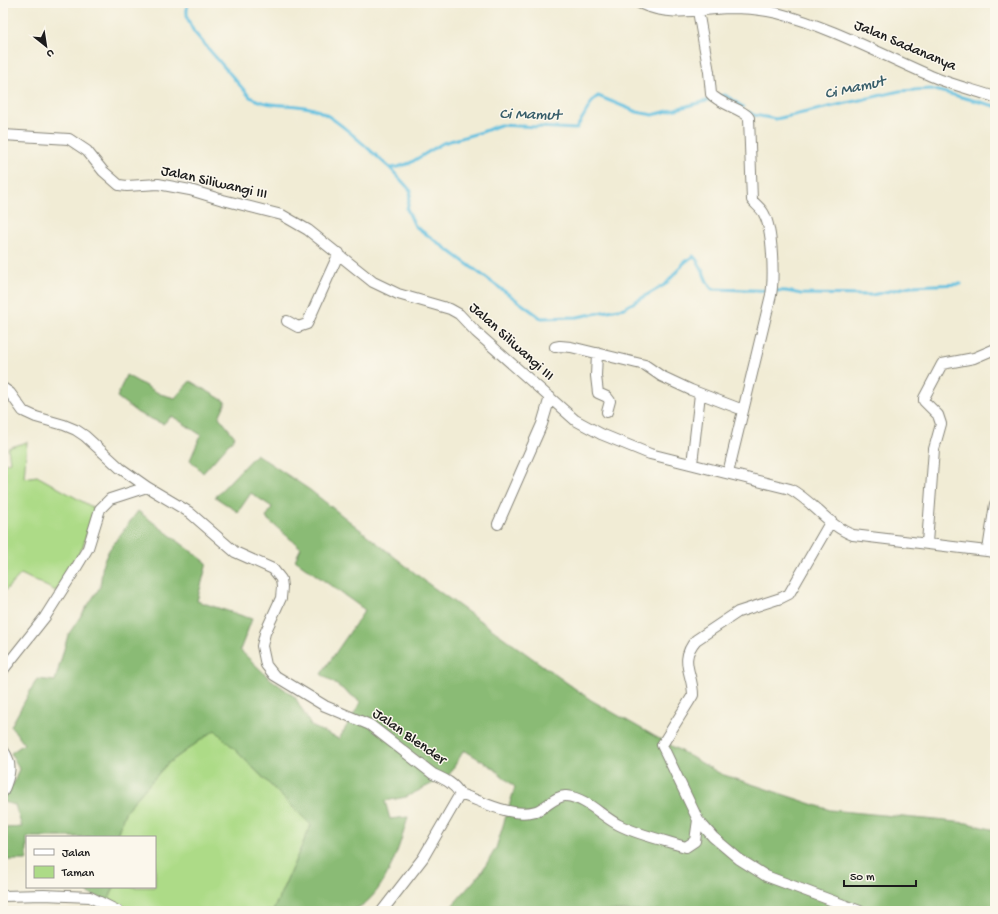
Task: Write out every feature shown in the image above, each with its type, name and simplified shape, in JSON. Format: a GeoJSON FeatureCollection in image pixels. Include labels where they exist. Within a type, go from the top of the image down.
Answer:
{"type":"FeatureCollection","features":[{"type":"Feature","properties":{"kind":"street","name":"Jalan Sadananya"},"geometry":{"type":"LineString","coordinates":[[639,3],[655,6],[666,11],[698,11],[752,6],[845,36],[933,77],[995,97]]}},
{"type":"Feature","properties":{"kind":"street"},"geometry":{"type":"LineString","coordinates":[[698,11],[709,72],[710,92],[716,98],[746,114],[749,118],[751,198],[765,215],[770,235],[771,292],[728,473]]}},
{"type":"Feature","properties":{"kind":"street","name":"Jalan Siliwangi III"},"geometry":{"type":"LineString","coordinates":[[3,135],[69,139],[87,150],[103,171],[119,185],[127,186],[158,184],[190,190],[282,215],[308,230],[373,282],[398,294],[450,309],[459,314],[476,332],[575,420],[617,442],[650,454],[790,489],[802,495],[844,532],[853,535],[927,543]]}},
{"type":"Feature","properties":{"kind":"street"},"geometry":{"type":"LineString","coordinates":[[286,321],[298,327],[307,324],[339,254]]}},
{"type":"Feature","properties":{"kind":"street"},"geometry":{"type":"LineString","coordinates":[[555,347],[566,346],[644,365],[660,376],[700,394],[743,410]]}},
{"type":"Feature","properties":{"kind":"street"},"geometry":{"type":"LineString","coordinates":[[995,349],[974,358],[942,364],[924,398],[924,401],[938,415],[941,424],[934,449],[927,543],[991,551],[995,504]]}},
{"type":"Feature","properties":{"kind":"street"},"geometry":{"type":"LineString","coordinates":[[597,353],[596,376],[598,393],[608,398],[610,403],[607,412]]}},
{"type":"Feature","properties":{"kind":"street","name":"Jalan Blender"},"geometry":{"type":"LineString","coordinates":[[3,388],[10,393],[23,411],[36,418],[64,425],[86,436],[120,468],[147,487],[189,512],[235,552],[273,569],[281,579],[281,598],[265,633],[262,646],[266,665],[274,675],[325,706],[370,725],[433,774],[453,785],[460,794]]}},
{"type":"Feature","properties":{"kind":"street"},"geometry":{"type":"LineString","coordinates":[[692,464],[700,394]]}},
{"type":"Feature","properties":{"kind":"street"},"geometry":{"type":"LineString","coordinates":[[498,524],[542,424],[550,397]]}},
{"type":"Feature","properties":{"kind":"street"},"geometry":{"type":"LineString","coordinates":[[3,670],[45,618],[76,568],[88,548],[100,509],[110,499],[147,487]]}},
{"type":"Feature","properties":{"kind":"street"},"geometry":{"type":"LineString","coordinates":[[831,521],[789,594],[738,612],[696,640],[692,645],[686,660],[693,695],[662,742],[664,752],[682,785],[698,820],[723,846],[748,865],[766,876],[860,911]]}},
{"type":"Feature","properties":{"kind":"street"},"geometry":{"type":"LineString","coordinates":[[3,750],[10,764],[9,778],[3,792]]}},
{"type":"Feature","properties":{"kind":"street"},"geometry":{"type":"LineString","coordinates":[[382,911],[423,858],[460,794],[511,812],[524,813],[542,809],[561,796],[567,796],[590,805],[619,825],[686,847],[695,841],[698,820]]}},
{"type":"Feature","properties":{"kind":"street"},"geometry":{"type":"LineString","coordinates":[[3,896],[85,897],[98,900],[118,911]]}},
{"type":"Feature","properties":{"kind":"green space"},"geometry":{"type":"Polygon","coordinates":[[[126,375],[160,394],[175,398],[190,381],[226,402],[219,417],[235,437],[203,473],[190,460],[201,435],[172,416],[163,424],[138,413],[117,397],[126,375]]]}},
{"type":"Feature","properties":{"kind":"green space"},"geometry":{"type":"Polygon","coordinates":[[[27,442],[24,478],[37,476],[94,508],[83,547],[56,591],[21,574],[3,593],[3,464],[10,462],[8,448],[27,442]]]}},
{"type":"Feature","properties":{"kind":"green space"},"geometry":{"type":"Polygon","coordinates":[[[256,454],[310,490],[430,585],[591,700],[721,774],[830,810],[967,823],[995,830],[995,911],[434,911],[450,908],[481,873],[496,848],[515,787],[492,767],[464,750],[449,775],[406,797],[385,801],[390,819],[408,817],[395,857],[388,872],[380,886],[361,906],[349,911],[273,911],[311,825],[215,730],[167,764],[126,810],[116,836],[26,836],[26,860],[3,860],[3,828],[22,827],[15,805],[3,802],[3,781],[13,785],[19,769],[11,753],[24,744],[11,726],[37,679],[55,681],[68,635],[100,587],[103,563],[109,550],[138,511],[207,563],[197,601],[252,619],[240,650],[268,677],[295,697],[311,726],[339,739],[361,702],[321,674],[365,610],[295,560],[301,548],[266,518],[272,507],[251,493],[238,512],[215,497],[256,454]]]}},
{"type":"Feature","properties":{"kind":"green space"},"geometry":{"type":"Polygon","coordinates":[[[215,730],[311,825],[273,911],[127,911],[108,901],[114,888],[156,888],[156,836],[116,836],[126,810],[167,764],[215,730]]]}},
{"type":"Feature","properties":{"kind":"green space"},"geometry":{"type":"Polygon","coordinates":[[[88,888],[114,888],[108,901],[88,893],[88,888]]]}},
{"type":"Feature","properties":{"kind":"waterway","name":"Ci Mamut"},"geometry":{"type":"LineString","coordinates":[[188,3],[188,18],[194,32],[250,97],[266,103],[306,107],[323,113],[353,135],[390,168],[410,163],[443,143],[482,132],[500,125],[576,129],[593,100],[598,96],[637,112],[653,115],[714,99]]}},
{"type":"Feature","properties":{"kind":"waterway","name":"Ci Mamut"},"geometry":{"type":"LineString","coordinates":[[749,112],[754,115],[776,119],[900,91],[931,89],[995,106]]}},
{"type":"Feature","properties":{"kind":"waterway","name":"Ci Mamut"},"geometry":{"type":"LineString","coordinates":[[719,96],[725,95],[743,107]]}},
{"type":"Feature","properties":{"kind":"waterway"},"geometry":{"type":"LineString","coordinates":[[390,168],[411,191],[407,209],[415,226],[541,318],[577,317],[624,308],[666,284],[684,263],[693,256],[697,260],[712,289],[786,291],[801,294],[872,295],[911,286],[961,284]]}}]}
